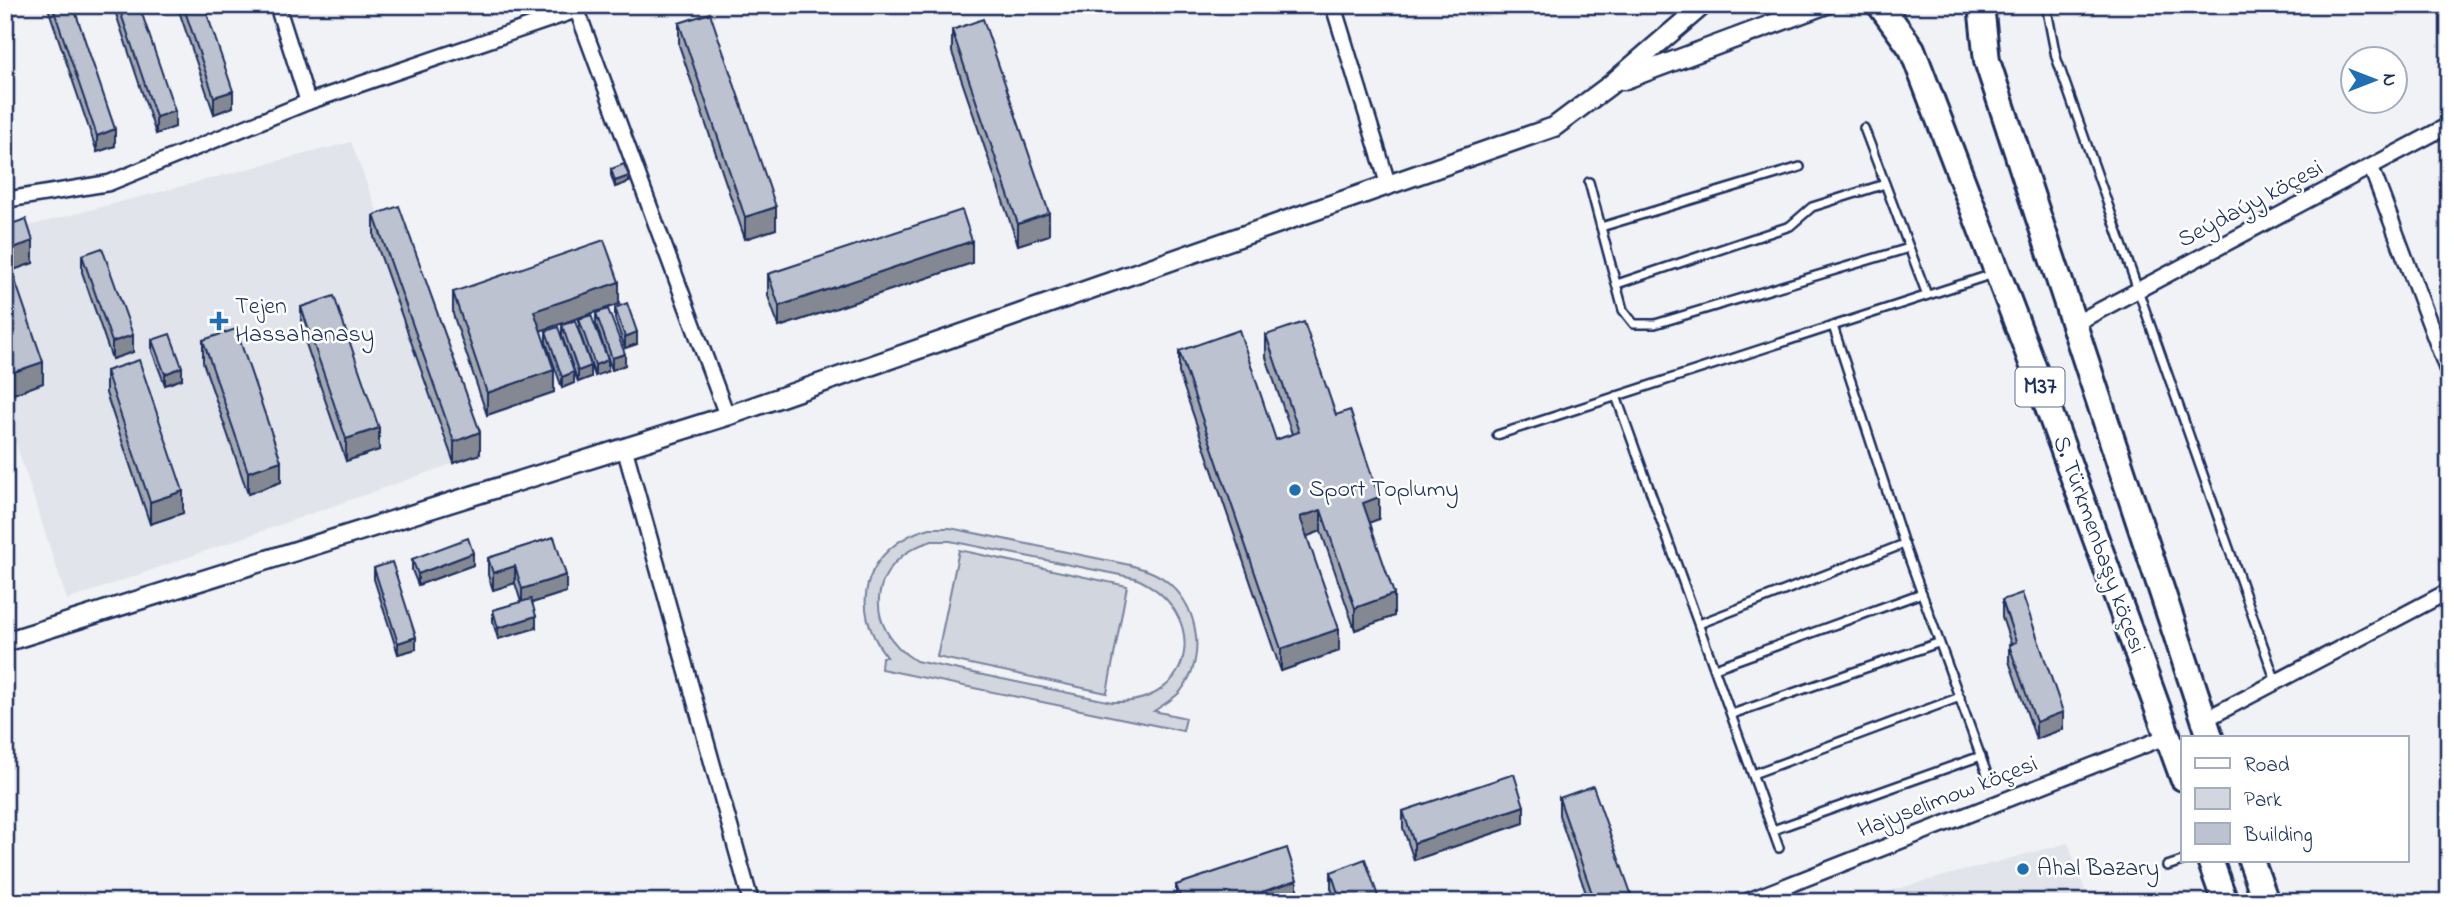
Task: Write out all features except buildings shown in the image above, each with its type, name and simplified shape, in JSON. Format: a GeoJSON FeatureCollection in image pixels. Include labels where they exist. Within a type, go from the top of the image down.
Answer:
{"type":"FeatureCollection","features":[{"type":"Feature","properties":{"kind":"highway","name":"S. Türkmenbaşy köçesi"},"geometry":{"type":"LineString","coordinates":[[1880,5],[1912,49],[2181,772]]}},
{"type":"Feature","properties":{"kind":"highway","name":"S. Türkmenbaşy köçesi"},"geometry":{"type":"LineString","coordinates":[[1981,5],[1987,61],[2207,729]]}},
{"type":"Feature","properties":{"kind":"highway"},"geometry":{"type":"LineString","coordinates":[[2211,862],[2225,902]]}},
{"type":"Feature","properties":{"kind":"highway"},"geometry":{"type":"LineString","coordinates":[[2252,862],[2266,902]]}},
{"type":"Feature","properties":{"kind":"street"},"geometry":{"type":"LineString","coordinates":[[277,5],[308,102]]}},
{"type":"Feature","properties":{"kind":"street"},"geometry":{"type":"LineString","coordinates":[[1333,5],[1389,187]]}},
{"type":"Feature","properties":{"kind":"street"},"geometry":{"type":"LineString","coordinates":[[5,642],[625,450],[1389,187],[1554,127],[1609,85],[1703,5]]}},
{"type":"Feature","properties":{"kind":"street"},"geometry":{"type":"LineString","coordinates":[[1609,85],[1824,5]]}},
{"type":"Feature","properties":{"kind":"street"},"geometry":{"type":"LineString","coordinates":[[5,200],[109,183],[308,102],[577,8],[727,416]]}},
{"type":"Feature","properties":{"kind":"street","name":"Seýdaýy köçesi"},"geometry":{"type":"LineString","coordinates":[[2074,324],[2449,125]]}},
{"type":"Feature","properties":{"kind":"street"},"geometry":{"type":"LineString","coordinates":[[2371,167],[2449,375]]}},
{"type":"Feature","properties":{"kind":"street"},"geometry":{"type":"LineString","coordinates":[[625,450],[751,902]]}},
{"type":"Feature","properties":{"kind":"street"},"geometry":{"type":"LineString","coordinates":[[2207,729],[2276,682],[2449,591]]}},
{"type":"Feature","properties":{"kind":"street","name":"Hajyselimow köçesi"},"geometry":{"type":"LineString","coordinates":[[1745,902],[2168,736]]}},
{"type":"Feature","properties":{"kind":"lane"},"geometry":{"type":"LineString","coordinates":[[2046,5],[2056,57],[2276,682]]}},
{"type":"Feature","properties":{"kind":"lane"},"geometry":{"type":"LineString","coordinates":[[1864,128],[1927,295]]}},
{"type":"Feature","properties":{"kind":"lane"},"geometry":{"type":"LineString","coordinates":[[1601,227],[1800,167]]}},
{"type":"Feature","properties":{"kind":"lane"},"geometry":{"type":"LineString","coordinates":[[1589,182],[1623,310],[1634,324],[1655,324],[1909,248]]}},
{"type":"Feature","properties":{"kind":"lane"},"geometry":{"type":"LineString","coordinates":[[1617,284],[1790,226],[1812,206],[1885,184]]}},
{"type":"Feature","properties":{"kind":"lane"},"geometry":{"type":"LineString","coordinates":[[1497,435],[1997,272]]}},
{"type":"Feature","properties":{"kind":"lane"},"geometry":{"type":"LineString","coordinates":[[1833,326],[1938,643],[1987,774]]}},
{"type":"Feature","properties":{"kind":"lane"},"geometry":{"type":"LineString","coordinates":[[1616,396],[1779,848]]}},
{"type":"Feature","properties":{"kind":"lane"},"geometry":{"type":"LineString","coordinates":[[1699,624],[1904,544]]}},
{"type":"Feature","properties":{"kind":"lane"},"geometry":{"type":"LineString","coordinates":[[1715,668],[1922,593]]}},
{"type":"Feature","properties":{"kind":"lane"},"geometry":{"type":"LineString","coordinates":[[1732,715],[1938,643]]}},
{"type":"Feature","properties":{"kind":"lane"},"geometry":{"type":"LineString","coordinates":[[1753,774],[1960,697]]}},
{"type":"Feature","properties":{"kind":"lane"},"geometry":{"type":"LineString","coordinates":[[1773,830],[1981,756]]}},
{"type":"Feature","properties":{"kind":"lane"},"geometry":{"type":"LineString","coordinates":[[2166,866],[2181,861]]}},
{"type":"Feature","properties":{"kind":"shaded area","name":"Tejen Hassahanasy"},"geometry":{"type":"Polygon","coordinates":[[[351,142],[385,232],[399,228],[480,454],[67,600],[5,410],[5,232],[351,142]]]}},
{"type":"Feature","properties":{"kind":"shaded area","name":"Ahal Bazary"},"geometry":{"type":"Polygon","coordinates":[[[2068,843],[2089,902],[1847,902],[2068,843]]]}},
{"type":"Feature","properties":{"kind":"green space"},"geometry":{"type":"Polygon","coordinates":[[[930,528],[950,528],[1130,565],[1165,580],[1187,607],[1193,621],[1196,651],[1194,665],[1180,692],[1154,711],[1186,718],[1183,731],[881,669],[882,657],[887,657],[874,638],[867,618],[869,580],[877,563],[891,548],[908,536],[930,528]],[[932,541],[911,550],[895,563],[884,578],[879,595],[880,613],[886,630],[898,647],[916,661],[1112,702],[1141,699],[1162,688],[1177,673],[1184,653],[1183,632],[1175,611],[1159,593],[1135,578],[950,541],[932,541]]]}},
{"type":"Feature","properties":{"kind":"green space"},"geometry":{"type":"Polygon","coordinates":[[[959,550],[1127,586],[1107,693],[937,657],[959,550]]]}},
{"type":"Feature","properties":{"kind":"place","name":"Tejen Hassahanasy"},"geometry":{"type":"Point","coordinates":[219,321]}},
{"type":"Feature","properties":{"kind":"place","name":"Sport Toplumy"},"geometry":{"type":"Point","coordinates":[1295,490]}},
{"type":"Feature","properties":{"kind":"place","name":"Ahal Bazary"},"geometry":{"type":"Point","coordinates":[2023,869]}}]}
